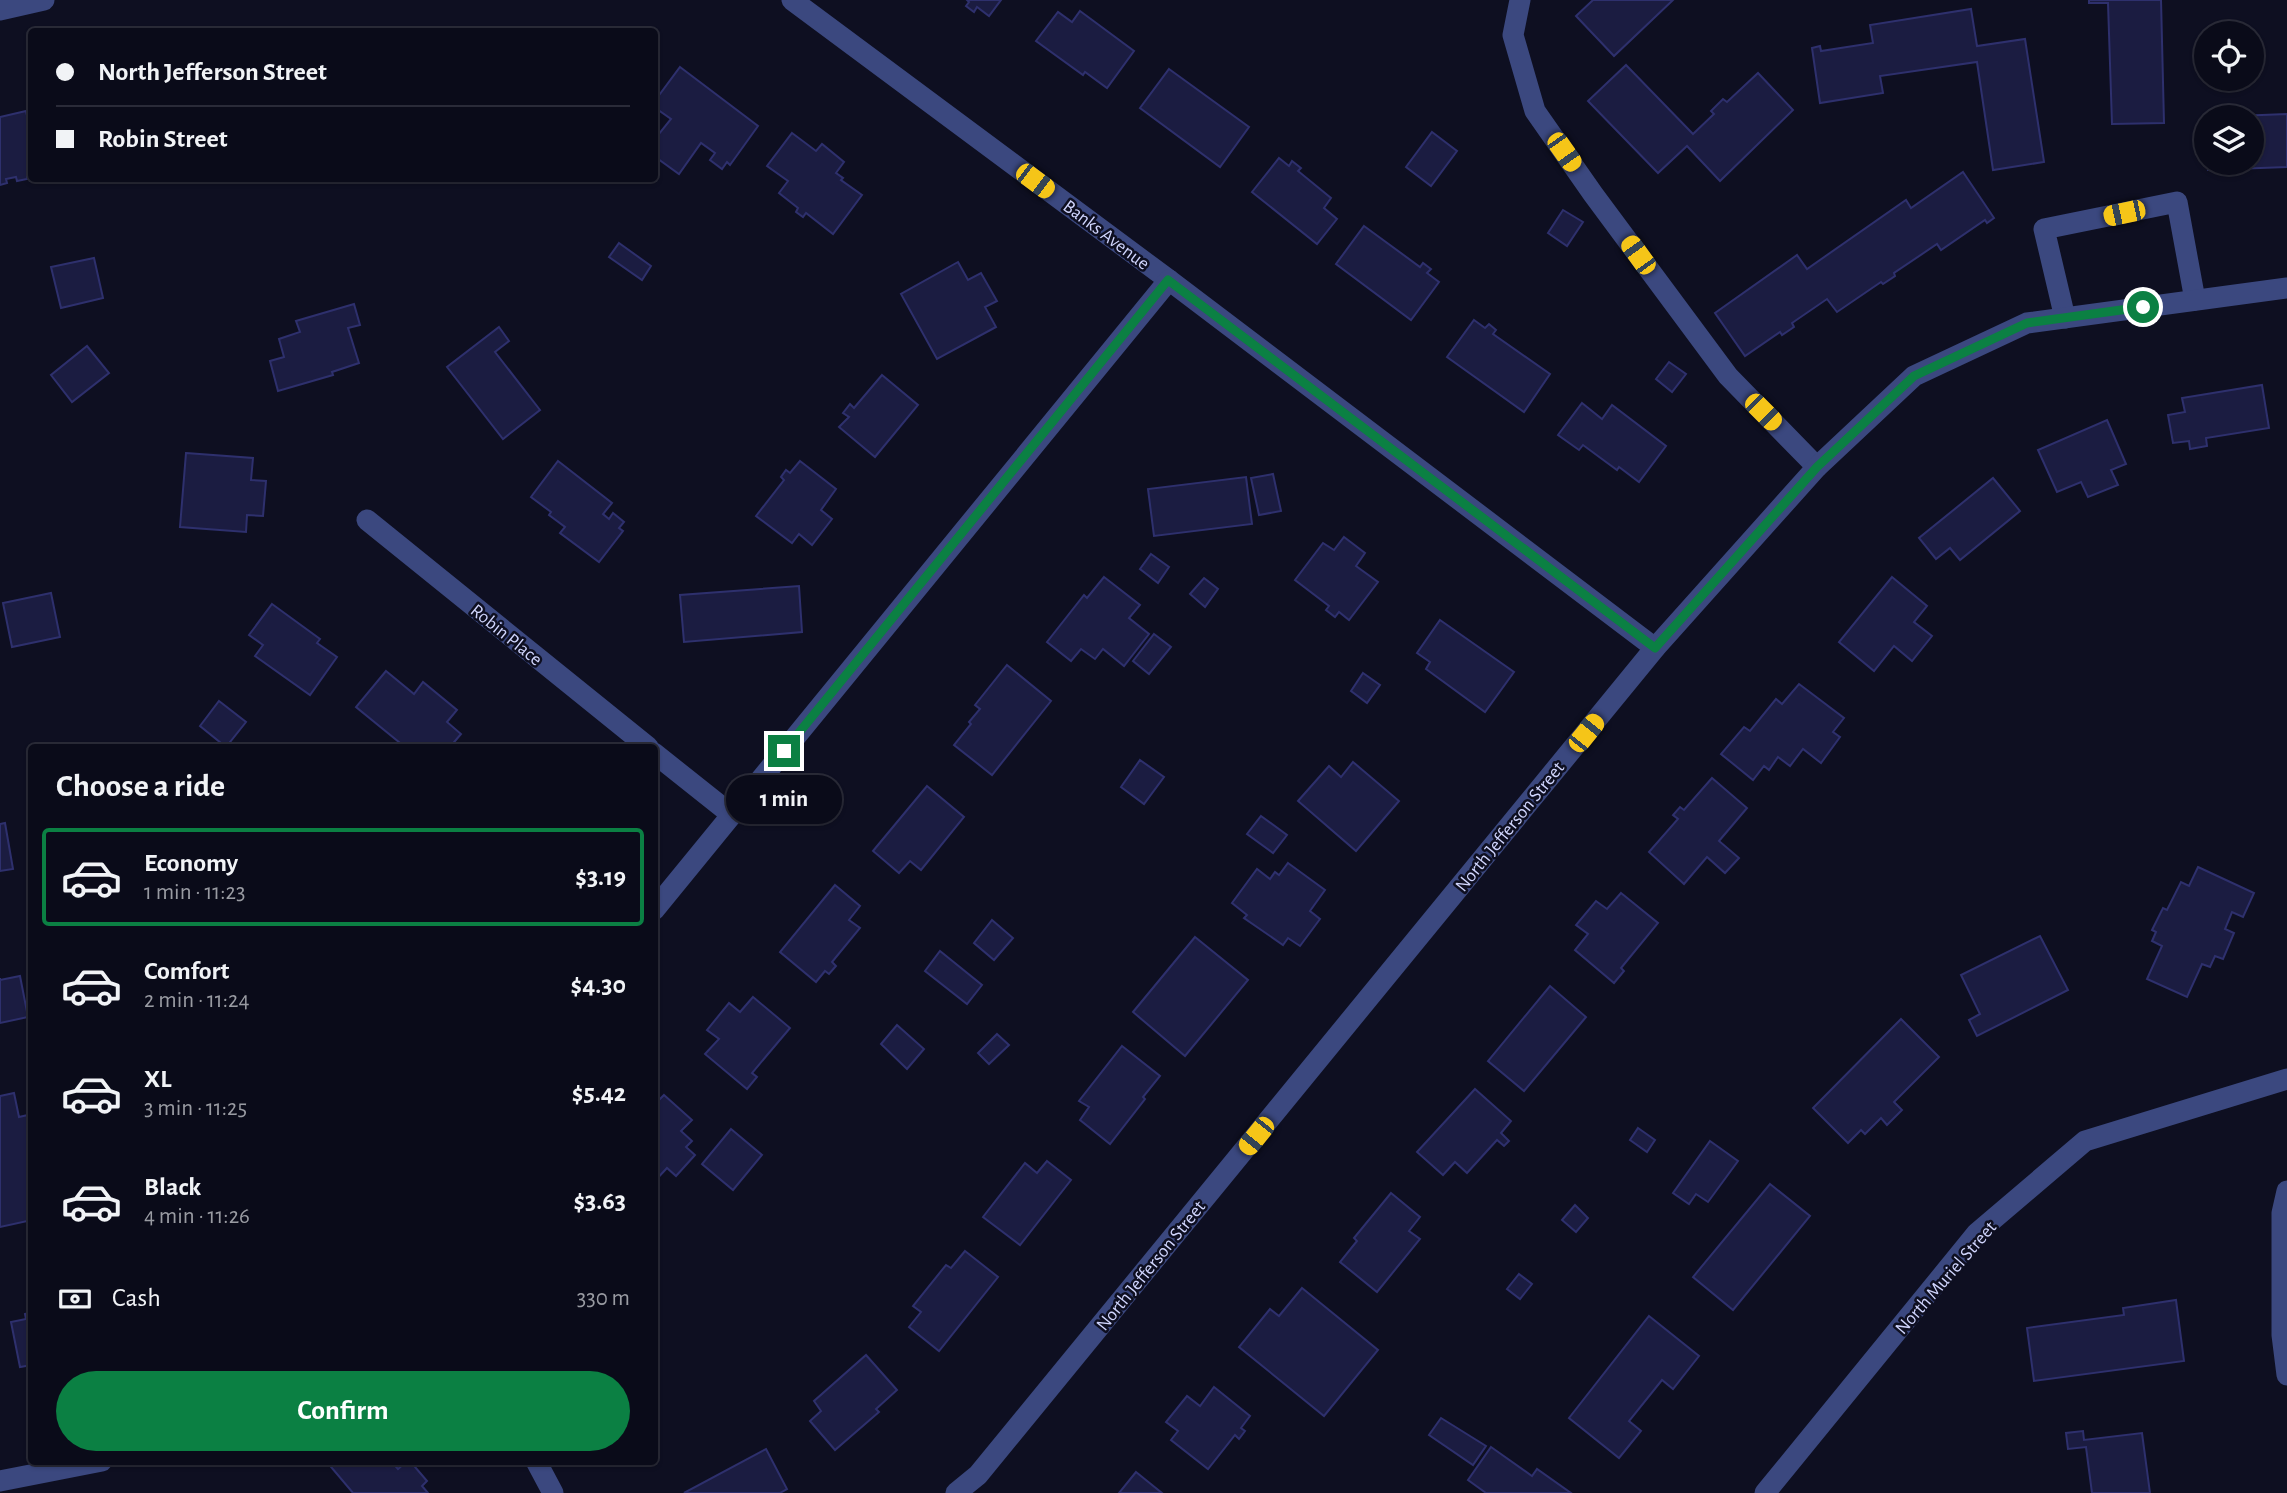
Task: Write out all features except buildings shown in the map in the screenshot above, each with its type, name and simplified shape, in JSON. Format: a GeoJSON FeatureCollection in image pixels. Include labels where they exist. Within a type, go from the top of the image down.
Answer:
{"type":"FeatureCollection","features":[{"type":"Feature","properties":{"kind":"street"},"geometry":{"type":"LineString","coordinates":[[0,9],[44,0]]}},
{"type":"Feature","properties":{"kind":"street","name":"Banks Avenue"},"geometry":{"type":"LineString","coordinates":[[792,0],[1655,648]]}},
{"type":"Feature","properties":{"kind":"street"},"geometry":{"type":"LineString","coordinates":[[1520,0],[1513,35],[1535,111],[1728,376],[1817,467]]}},
{"type":"Feature","properties":{"kind":"street"},"geometry":{"type":"LineString","coordinates":[[2066,318],[2044,229],[2177,202],[2195,300]]}},
{"type":"Feature","properties":{"kind":"street"},"geometry":{"type":"LineString","coordinates":[[658,905],[1168,280]]}},
{"type":"Feature","properties":{"kind":"street","name":"North Jefferson Street"},"geometry":{"type":"LineString","coordinates":[[956,1493],[987,1465],[1655,648],[1817,467],[1914,376],[2027,323],[2287,288]]}},
{"type":"Feature","properties":{"kind":"street","name":"Robin Place"},"geometry":{"type":"LineString","coordinates":[[367,520],[644,744]]}},
{"type":"Feature","properties":{"kind":"street"},"geometry":{"type":"LineString","coordinates":[[658,756],[732,816]]}},
{"type":"Feature","properties":{"kind":"street","name":"North Muriel Street"},"geometry":{"type":"LineString","coordinates":[[1765,1493],[1977,1233],[2085,1141],[2287,1079]]}},
{"type":"Feature","properties":{"kind":"street"},"geometry":{"type":"LineString","coordinates":[[2287,1191],[2282,1213],[2282,1335],[2287,1376]]}},
{"type":"Feature","properties":{"kind":"street"},"geometry":{"type":"LineString","coordinates":[[0,1481],[82,1465]]}},
{"type":"Feature","properties":{"kind":"street"},"geometry":{"type":"LineString","coordinates":[[538,1465],[553,1493]]}},
{"type":"Feature","properties":{"kind":"route"},"geometry":{"type":"LineString","coordinates":[[784,751],[1168,280],[1655,648],[1817,467],[1914,376],[2027,323],[2143,307]]}}]}
